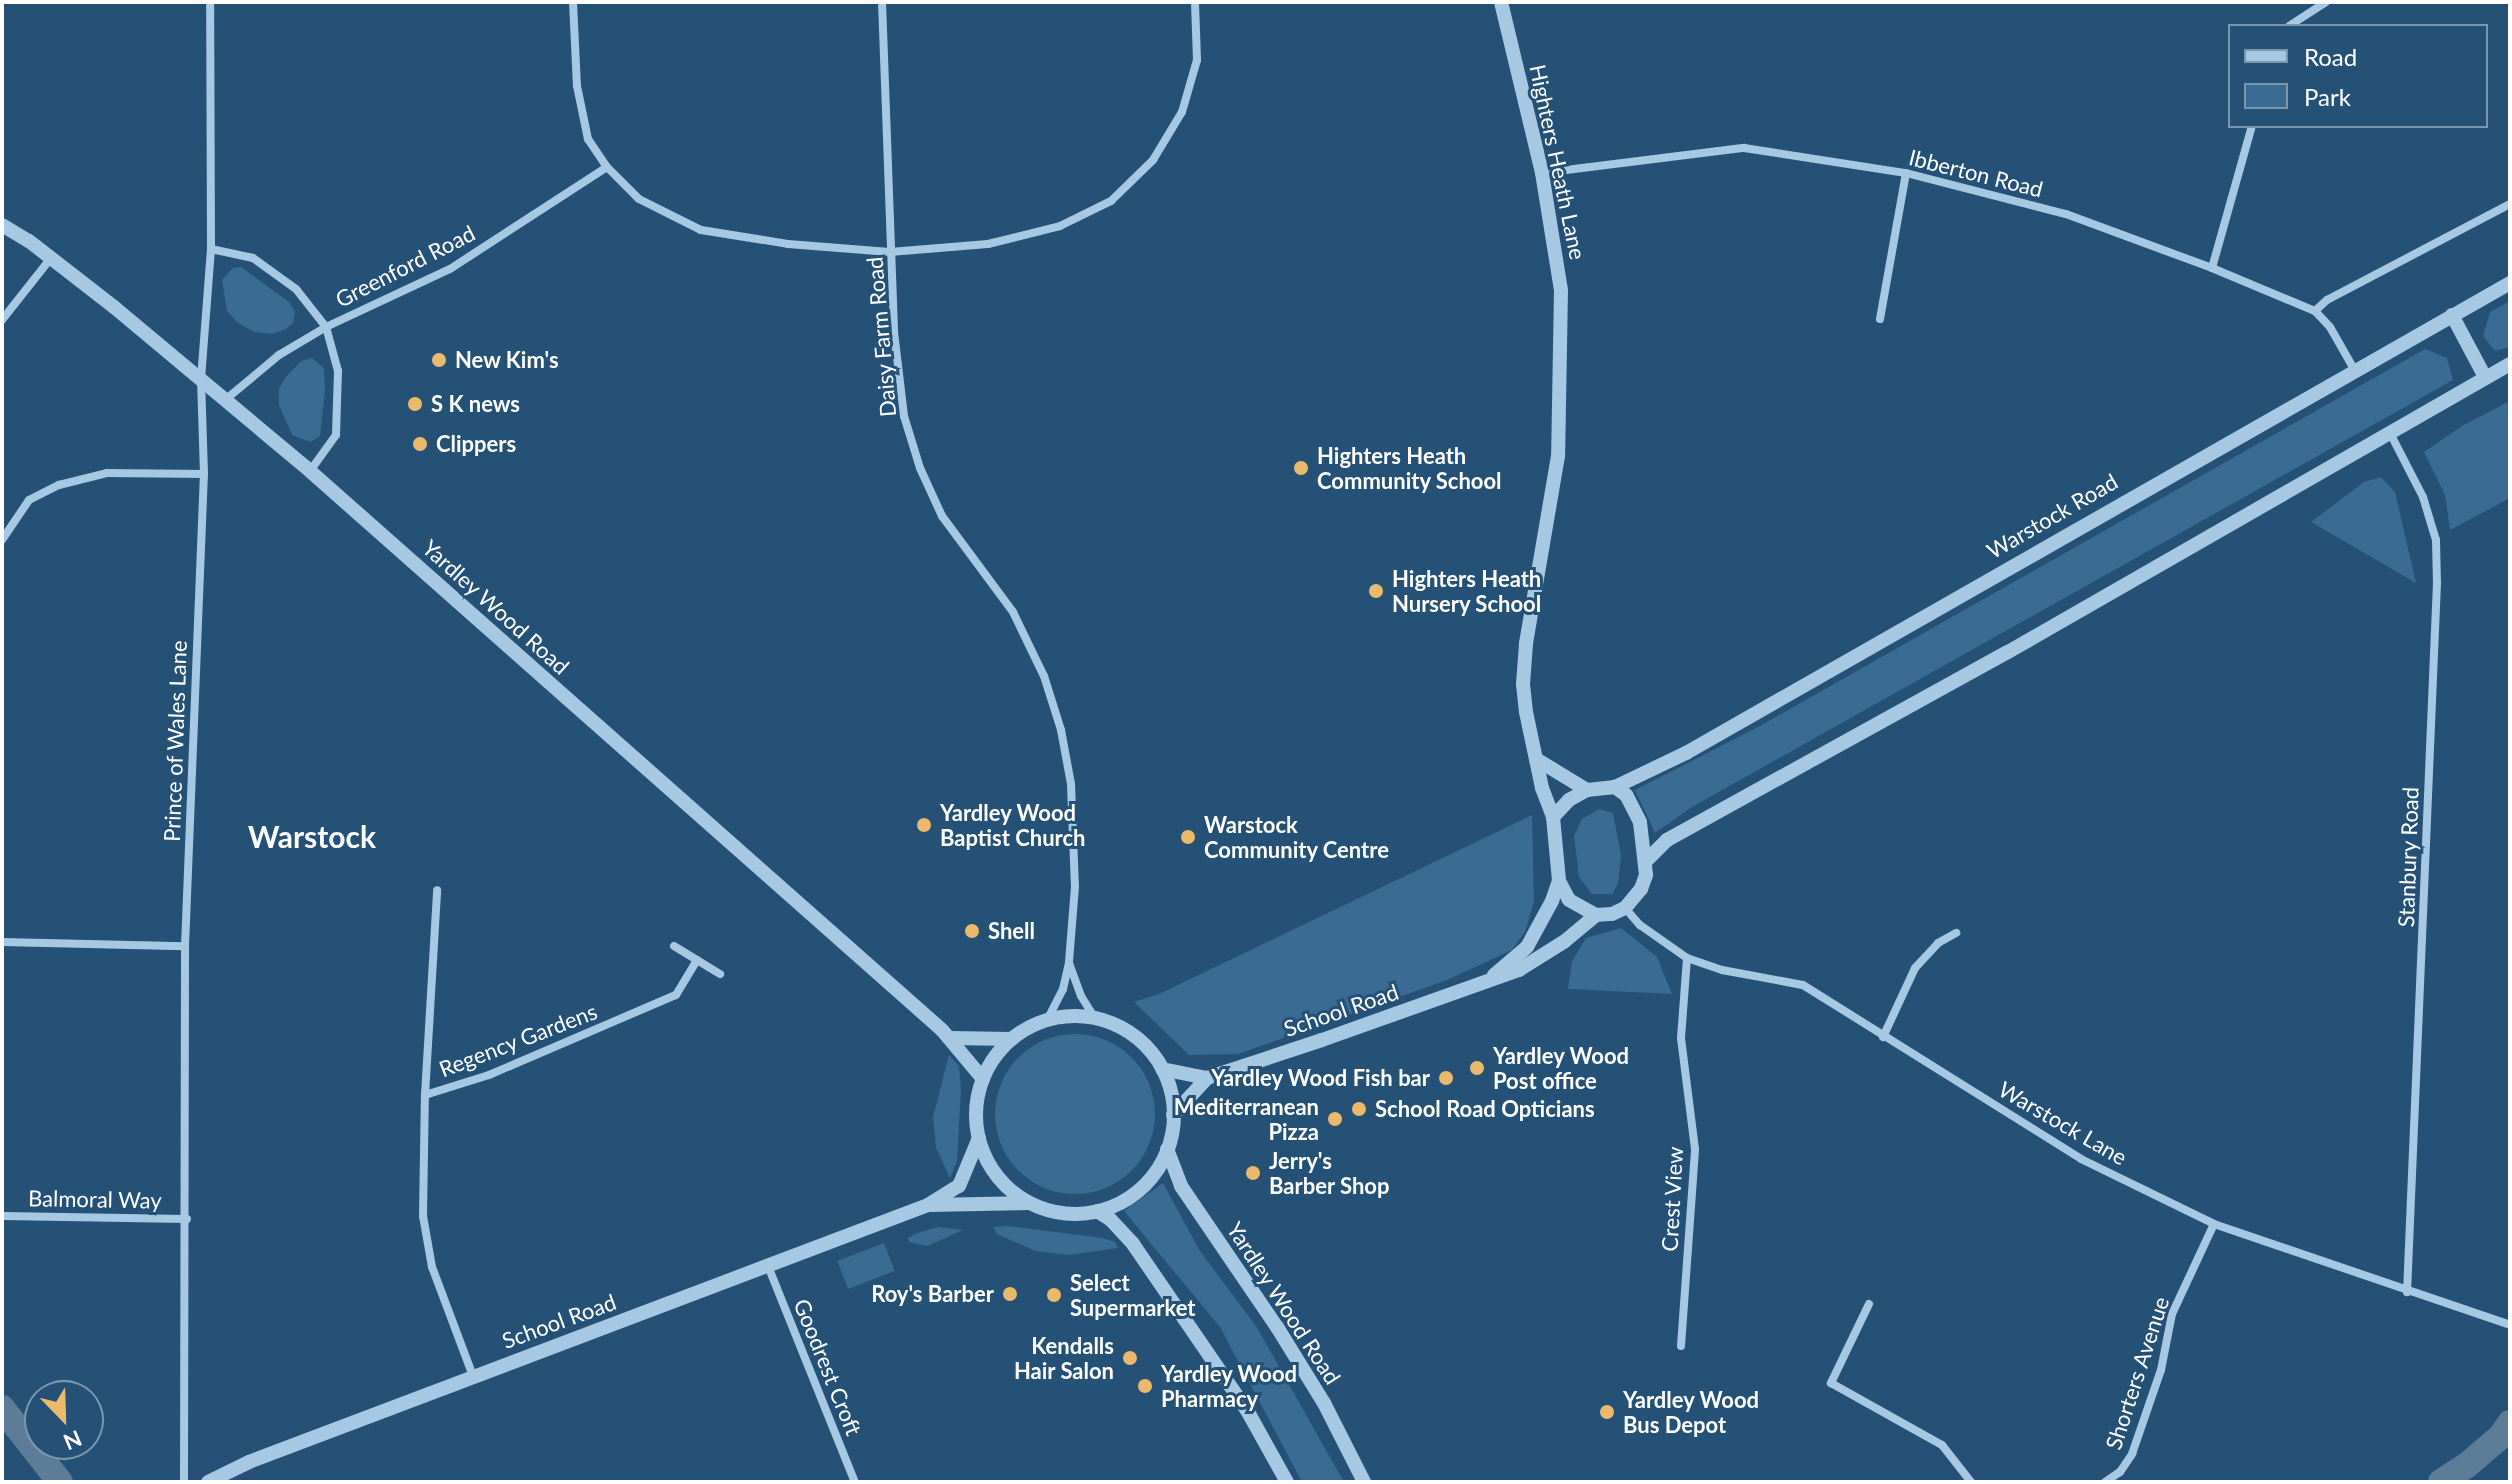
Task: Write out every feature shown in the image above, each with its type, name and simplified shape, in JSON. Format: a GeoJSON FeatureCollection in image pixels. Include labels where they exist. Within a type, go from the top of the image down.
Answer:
{"type":"FeatureCollection","features":[{"type":"Feature","properties":{"kind":"street","name":"Prince of Wales Lane"},"geometry":{"type":"LineString","coordinates":[[184,1482],[187,1219],[185,946],[204,474],[201,379],[211,249],[210,2]]}},
{"type":"Feature","properties":{"kind":"street"},"geometry":{"type":"LineString","coordinates":[[573,2],[577,86],[588,139],[607,167],[639,199],[701,230],[788,244],[890,252],[988,244],[1060,226],[1111,201],[1153,160],[1182,112],[1197,60],[1195,2]]}},
{"type":"Feature","properties":{"kind":"street","name":"Daisy Farm Road"},"geometry":{"type":"LineString","coordinates":[[882,2],[894,332],[904,416],[920,468],[942,516],[1013,612],[1044,676],[1061,730],[1071,784],[1075,886],[1069,963],[1063,989],[1047,1020]]}},
{"type":"Feature","properties":{"kind":"street","name":"Highters Heath Lane"},"geometry":{"type":"LineString","coordinates":[[1501,2],[1542,173],[1561,290],[1558,456],[1523,674],[1526,712],[1553,817]]}},
{"type":"Feature","properties":{"kind":"street"},"geometry":{"type":"LineString","coordinates":[[2292,24],[2326,2]]}},
{"type":"Feature","properties":{"kind":"street"},"geometry":{"type":"LineString","coordinates":[[2212,268],[2251,128]]}},
{"type":"Feature","properties":{"kind":"street","name":"Ibberton Road"},"geometry":{"type":"LineString","coordinates":[[1542,173],[1744,148],[1906,173],[2066,214],[2212,268],[2315,311]]}},
{"type":"Feature","properties":{"kind":"street","name":"Greenford Road"},"geometry":{"type":"LineString","coordinates":[[224,401],[279,355],[326,327],[450,269],[607,167]]}},
{"type":"Feature","properties":{"kind":"street"},"geometry":{"type":"LineString","coordinates":[[1880,319],[1906,173]]}},
{"type":"Feature","properties":{"kind":"street"},"geometry":{"type":"LineString","coordinates":[[2354,369],[2330,327],[2315,311],[2327,300],[2510,204]]}},
{"type":"Feature","properties":{"kind":"street","name":"Yardley Wood Road"},"geometry":{"type":"LineString","coordinates":[[2,225],[51,258],[310,471],[950,1038],[983,1079]]}},
{"type":"Feature","properties":{"kind":"street"},"geometry":{"type":"LineString","coordinates":[[211,249],[253,258],[296,289],[326,327],[338,371],[336,435],[310,471]]}},
{"type":"Feature","properties":{"kind":"street"},"geometry":{"type":"LineString","coordinates":[[2,320],[22,290],[51,258]]}},
{"type":"Feature","properties":{"kind":"street","name":"Warstock Road"},"geometry":{"type":"LineString","coordinates":[[1615,787],[1686,753],[2354,369],[2510,283]]}},
{"type":"Feature","properties":{"kind":"street"},"geometry":{"type":"LineString","coordinates":[[2452,315],[2485,377]]}},
{"type":"Feature","properties":{"kind":"street"},"geometry":{"type":"LineString","coordinates":[[1646,861],[1667,840],[2008,652],[2510,364]]}},
{"type":"Feature","properties":{"kind":"street","name":"Stanbury Road"},"geometry":{"type":"LineString","coordinates":[[2390,433],[2423,497],[2436,540],[2437,572],[2407,1292]]}},
{"type":"Feature","properties":{"kind":"street"},"geometry":{"type":"LineString","coordinates":[[2,540],[4,528],[29,500],[59,485],[107,473],[204,474]]}},
{"type":"Feature","properties":{"kind":"street"},"geometry":{"type":"LineString","coordinates":[[1536,759],[1587,790]]}},
{"type":"Feature","properties":{"kind":"street"},"geometry":{"type":"LineString","coordinates":[[1615,787],[1626,795],[1640,822],[1646,861],[1641,889],[1625,908],[1612,914],[1596,915],[1569,900],[1559,881],[1553,817],[1569,800],[1587,790],[1615,787]]}},
{"type":"Feature","properties":{"kind":"street","name":"School Road"},"geometry":{"type":"LineString","coordinates":[[1488,980],[1527,947],[1552,901],[1559,881]]}},
{"type":"Feature","properties":{"kind":"street"},"geometry":{"type":"LineString","coordinates":[[425,1095],[437,890]]}},
{"type":"Feature","properties":{"kind":"street","name":"Warstock Lane"},"geometry":{"type":"LineString","coordinates":[[1625,908],[1640,925],[1687,958],[1722,970],[1803,985],[2081,1159],[2214,1224],[2510,1325]]}},
{"type":"Feature","properties":{"kind":"street","name":"School Road"},"geometry":{"type":"LineString","coordinates":[[1173,1115],[1207,1078],[1519,970],[1565,941],[1596,915]]}},
{"type":"Feature","properties":{"kind":"street"},"geometry":{"type":"LineString","coordinates":[[1883,1037],[1915,968],[1938,943],[1956,933]]}},
{"type":"Feature","properties":{"kind":"street"},"geometry":{"type":"LineString","coordinates":[[2,942],[185,946]]}},
{"type":"Feature","properties":{"kind":"street"},"geometry":{"type":"LineString","coordinates":[[674,946],[720,974]]}},
{"type":"Feature","properties":{"kind":"street","name":"Crest View"},"geometry":{"type":"LineString","coordinates":[[1681,1346],[1695,1149],[1681,1038],[1687,958]]}},
{"type":"Feature","properties":{"kind":"street","name":"Regency Gardens"},"geometry":{"type":"LineString","coordinates":[[473,1376],[432,1267],[423,1216],[425,1095],[489,1075],[676,995],[697,960]]}},
{"type":"Feature","properties":{"kind":"street","name":"Daisy Farm Road"},"geometry":{"type":"LineString","coordinates":[[1069,963],[1081,996],[1095,1018]]}},
{"type":"Feature","properties":{"kind":"street"},"geometry":{"type":"LineString","coordinates":[[1071,1016],[1095,1018],[1136,1038],[1162,1069],[1173,1115],[1167,1149],[1158,1169],[1135,1193],[1097,1211],[1065,1213],[1029,1203],[994,1172],[979,1138],[976,1115],[983,1079],[999,1051],[1012,1039],[1047,1020],[1071,1016]]}},
{"type":"Feature","properties":{"kind":"street"},"geometry":{"type":"LineString","coordinates":[[950,1038],[1012,1039]]}},
{"type":"Feature","properties":{"kind":"street"},"geometry":{"type":"LineString","coordinates":[[1162,1069],[1207,1078]]}},
{"type":"Feature","properties":{"kind":"street","name":"School Road"},"geometry":{"type":"LineString","coordinates":[[208,1482],[249,1462],[928,1205],[959,1186],[979,1138]]}},
{"type":"Feature","properties":{"kind":"street","name":"Yardley Wood Road"},"geometry":{"type":"LineString","coordinates":[[1167,1149],[1181,1186],[1317,1391],[1364,1482]]}},
{"type":"Feature","properties":{"kind":"street","name":"School Road"},"geometry":{"type":"LineString","coordinates":[[928,1205],[1029,1203]]}},
{"type":"Feature","properties":{"kind":"street"},"geometry":{"type":"LineString","coordinates":[[1097,1211],[1133,1244],[1248,1412],[1287,1482]]}},
{"type":"Feature","properties":{"kind":"street","name":"Balmoral Way"},"geometry":{"type":"LineString","coordinates":[[2,1216],[187,1219]]}},
{"type":"Feature","properties":{"kind":"street","name":"Shorters Avenue"},"geometry":{"type":"LineString","coordinates":[[2105,1482],[2120,1472],[2132,1454],[2161,1370],[2172,1314],[2214,1224]]}},
{"type":"Feature","properties":{"kind":"street","name":"Goodrest Croft"},"geometry":{"type":"LineString","coordinates":[[768,1266],[855,1482]]}},
{"type":"Feature","properties":{"kind":"street"},"geometry":{"type":"LineString","coordinates":[[1869,1304],[1831,1383],[1942,1445],[1971,1482]]}},
{"type":"Feature","properties":{"kind":"green space"},"geometry":{"type":"Polygon","coordinates":[[[241,267],[289,302],[295,312],[293,323],[286,329],[272,334],[254,332],[238,323],[227,311],[222,280],[233,268],[241,267]]]}},
{"type":"Feature","properties":{"kind":"green space"},"geometry":{"type":"Polygon","coordinates":[[[2510,301],[2510,347],[2495,351],[2483,336],[2490,312],[2510,301]]]}},
{"type":"Feature","properties":{"kind":"green space"},"geometry":{"type":"Polygon","coordinates":[[[2425,349],[2447,358],[2453,380],[1692,807],[1655,833],[1635,790],[1758,727],[2425,349]]]}},
{"type":"Feature","properties":{"kind":"green space"},"geometry":{"type":"Polygon","coordinates":[[[312,358],[324,368],[325,391],[320,436],[311,442],[292,435],[279,405],[279,388],[301,361],[312,358]]]}},
{"type":"Feature","properties":{"kind":"green space"},"geometry":{"type":"Polygon","coordinates":[[[2510,401],[2510,498],[2450,530],[2445,495],[2424,452],[2462,426],[2510,401]]]}},
{"type":"Feature","properties":{"kind":"green space"},"geometry":{"type":"Polygon","coordinates":[[[2381,477],[2395,492],[2416,583],[2311,522],[2364,482],[2381,477]]]}},
{"type":"Feature","properties":{"kind":"green space"},"geometry":{"type":"Polygon","coordinates":[[[1599,809],[1613,813],[1621,855],[1618,884],[1612,894],[1592,894],[1579,877],[1574,836],[1582,819],[1599,809]]]}},
{"type":"Feature","properties":{"kind":"green space"},"geometry":{"type":"Polygon","coordinates":[[[1532,815],[1534,901],[1525,932],[1512,950],[1447,980],[1238,1054],[1189,1055],[1134,1002],[1159,994],[1532,815]]]}},
{"type":"Feature","properties":{"kind":"green space"},"geometry":{"type":"Polygon","coordinates":[[[1621,928],[1657,957],[1672,994],[1568,989],[1572,961],[1586,938],[1621,928]]]}},
{"type":"Feature","properties":{"kind":"green space"},"geometry":{"type":"Polygon","coordinates":[[[1075,1034],[1106,1040],[1132,1057],[1149,1083],[1155,1114],[1149,1145],[1132,1171],[1106,1188],[1075,1194],[1044,1188],[1018,1171],[1001,1145],[995,1114],[1001,1083],[1018,1057],[1044,1040],[1075,1034]]]}},
{"type":"Feature","properties":{"kind":"green space"},"geometry":{"type":"Polygon","coordinates":[[[949,1055],[959,1066],[961,1090],[957,1161],[950,1178],[936,1148],[933,1117],[949,1055]]]}},
{"type":"Feature","properties":{"kind":"green space"},"geometry":{"type":"Polygon","coordinates":[[[1163,1183],[1200,1251],[1256,1326],[1344,1482],[1302,1482],[1220,1327],[1124,1211],[1163,1183]]]}},
{"type":"Feature","properties":{"kind":"green space"},"geometry":{"type":"Polygon","coordinates":[[[1008,1226],[1103,1238],[1115,1242],[1118,1248],[1068,1255],[1035,1251],[997,1234],[993,1227],[1008,1226]]]}},
{"type":"Feature","properties":{"kind":"green space"},"geometry":{"type":"Polygon","coordinates":[[[938,1227],[963,1230],[927,1246],[909,1242],[908,1238],[917,1233],[938,1227]]]}},
{"type":"Feature","properties":{"kind":"green space"},"geometry":{"type":"Polygon","coordinates":[[[884,1243],[895,1271],[848,1289],[837,1261],[884,1243]]]}},
{"type":"Feature","properties":{"kind":"waterway"},"geometry":{"type":"LineString","coordinates":[[2,1408],[60,1482]]}},
{"type":"Feature","properties":{"kind":"waterway"},"geometry":{"type":"LineString","coordinates":[[2441,1482],[2466,1466],[2501,1436],[2510,1423]]}},
{"type":"Feature","properties":{"kind":"place","name":"New Kim's"},"geometry":{"type":"Point","coordinates":[439,360]}},
{"type":"Feature","properties":{"kind":"place","name":"S K news"},"geometry":{"type":"Point","coordinates":[415,404]}},
{"type":"Feature","properties":{"kind":"place","name":"Clippers"},"geometry":{"type":"Point","coordinates":[420,444]}},
{"type":"Feature","properties":{"kind":"place","name":"Highters Heath Community School"},"geometry":{"type":"Point","coordinates":[1301,468]}},
{"type":"Feature","properties":{"kind":"place","name":"Highters Heath Nursery School"},"geometry":{"type":"Point","coordinates":[1376,591]}},
{"type":"Feature","properties":{"kind":"place","name":"Yardley Wood Baptist Church"},"geometry":{"type":"Point","coordinates":[924,825]}},
{"type":"Feature","properties":{"kind":"place","name":"Warstock Community Centre"},"geometry":{"type":"Point","coordinates":[1188,837]}},
{"type":"Feature","properties":{"kind":"place","name":"Shell"},"geometry":{"type":"Point","coordinates":[972,931]}},
{"type":"Feature","properties":{"kind":"place","name":"Yardley Wood Post office"},"geometry":{"type":"Point","coordinates":[1477,1068]}},
{"type":"Feature","properties":{"kind":"place","name":"Yardley Wood Fish bar"},"geometry":{"type":"Point","coordinates":[1446,1078]}},
{"type":"Feature","properties":{"kind":"place","name":"School Road Opticians"},"geometry":{"type":"Point","coordinates":[1359,1109]}},
{"type":"Feature","properties":{"kind":"place","name":"Mediterranean Pizza"},"geometry":{"type":"Point","coordinates":[1335,1119]}},
{"type":"Feature","properties":{"kind":"place","name":"Jerry's Barber Shop"},"geometry":{"type":"Point","coordinates":[1253,1173]}},
{"type":"Feature","properties":{"kind":"place","name":"Roy's Barber"},"geometry":{"type":"Point","coordinates":[1010,1294]}},
{"type":"Feature","properties":{"kind":"place","name":"Select Supermarket"},"geometry":{"type":"Point","coordinates":[1054,1295]}},
{"type":"Feature","properties":{"kind":"place","name":"Kendalls Hair Salon"},"geometry":{"type":"Point","coordinates":[1130,1358]}},
{"type":"Feature","properties":{"kind":"place","name":"Yardley Wood Pharmacy"},"geometry":{"type":"Point","coordinates":[1145,1386]}},
{"type":"Feature","properties":{"kind":"place","name":"Yardley Wood Bus Depot"},"geometry":{"type":"Point","coordinates":[1607,1412]}},
{"type":"Feature","properties":{"kind":"district","name":"Warstock"},"geometry":{"type":"Point","coordinates":[312,836]}}]}
